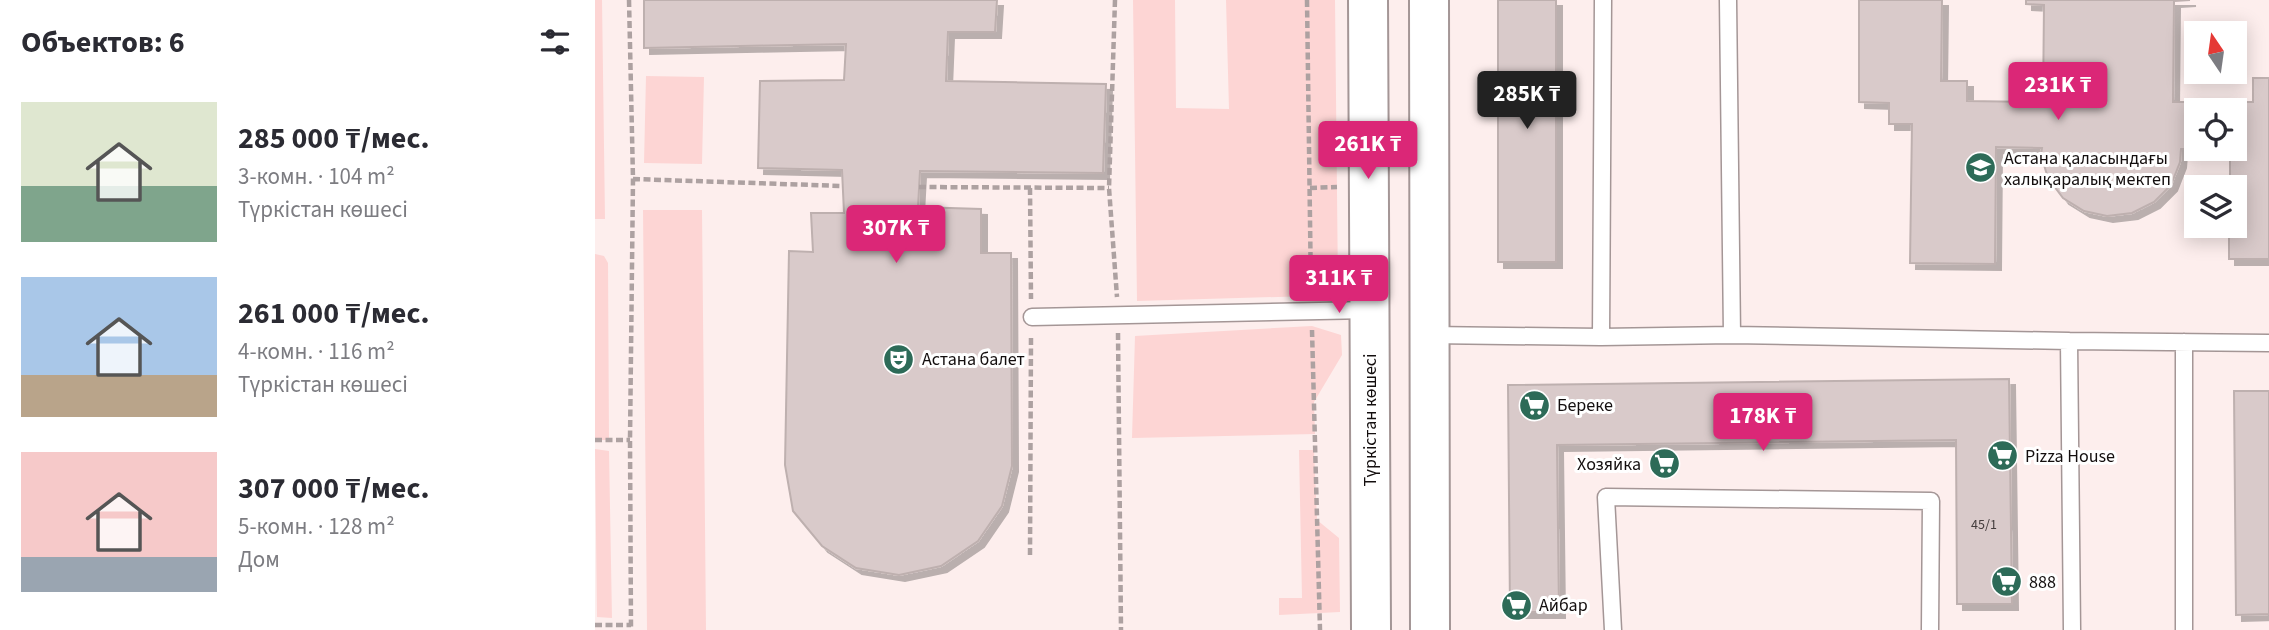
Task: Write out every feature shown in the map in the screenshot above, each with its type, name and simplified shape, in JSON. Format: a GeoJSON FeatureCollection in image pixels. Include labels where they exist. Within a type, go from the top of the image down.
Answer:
{"type":"FeatureCollection","features":[{"type":"Feature","properties":{"kind":"main road","name":"Түркістан көшесі"},"geometry":{"type":"LineString","coordinates":[[1369,0],[1371,630]]}},
{"type":"Feature","properties":{"kind":"main road"},"geometry":{"type":"LineString","coordinates":[[1429,0],[1430,630]]}},
{"type":"Feature","properties":{"kind":"main road"},"geometry":{"type":"LineString","coordinates":[[1369,114],[1378,153],[1403,162],[1429,158]]}},
{"type":"Feature","properties":{"kind":"main road"},"geometry":{"type":"LineString","coordinates":[[1369,235],[1384,222],[1398,217],[1417,223],[1429,251]]}},
{"type":"Feature","properties":{"kind":"lane"},"geometry":{"type":"LineString","coordinates":[[1601,337],[1603,0]]}},
{"type":"Feature","properties":{"kind":"lane"},"geometry":{"type":"LineString","coordinates":[[1728,0],[1732,335]]}},
{"type":"Feature","properties":{"kind":"lane"},"geometry":{"type":"LineString","coordinates":[[1031,317],[1369,310]]}},
{"type":"Feature","properties":{"kind":"lane"},"geometry":{"type":"LineString","coordinates":[[1429,335],[1732,335],[2269,342]]}},
{"type":"Feature","properties":{"kind":"lane"},"geometry":{"type":"LineString","coordinates":[[2069,341],[2072,630]]}},
{"type":"Feature","properties":{"kind":"lane"},"geometry":{"type":"LineString","coordinates":[[2184,342],[2184,630]]}},
{"type":"Feature","properties":{"kind":"lane"},"geometry":{"type":"LineString","coordinates":[[1613,630],[1607,497],[1931,501],[1930,630]]}},
{"type":"Feature","properties":{"kind":"path"},"geometry":{"type":"LineString","coordinates":[[595,625],[631,627],[633,179],[629,0]]}},
{"type":"Feature","properties":{"kind":"path"},"geometry":{"type":"LineString","coordinates":[[633,179],[843,186]]}},
{"type":"Feature","properties":{"kind":"path"},"geometry":{"type":"LineString","coordinates":[[919,187],[1109,188]]}},
{"type":"Feature","properties":{"kind":"path"},"geometry":{"type":"LineString","coordinates":[[1310,188],[1337,187]]}},
{"type":"Feature","properties":{"kind":"path"},"geometry":{"type":"LineString","coordinates":[[1030,188],[1030,555]]}},
{"type":"Feature","properties":{"kind":"path"},"geometry":{"type":"LineString","coordinates":[[595,440],[630,440]]}},
{"type":"Feature","properties":{"kind":"shaded area"},"geometry":{"type":"Polygon","coordinates":[[[595,0],[602,0],[605,219],[595,219],[595,0]]]}},
{"type":"Feature","properties":{"kind":"shaded area"},"geometry":{"type":"Polygon","coordinates":[[[1133,0],[1175,0],[1176,108],[1229,109],[1226,0],[1335,0],[1338,289],[1311,296],[1137,301],[1133,0]]]}},
{"type":"Feature","properties":{"kind":"shaded area"},"geometry":{"type":"Polygon","coordinates":[[[646,76],[704,77],[702,164],[644,163],[646,76]]]}},
{"type":"Feature","properties":{"kind":"shaded area"},"geometry":{"type":"Polygon","coordinates":[[[643,210],[702,210],[706,630],[647,630],[643,210]]]}},
{"type":"Feature","properties":{"kind":"shaded area"},"geometry":{"type":"Polygon","coordinates":[[[595,254],[604,256],[608,263],[609,440],[595,440],[595,254]]]}},
{"type":"Feature","properties":{"kind":"shaded area"},"geometry":{"type":"Polygon","coordinates":[[[1312,326],[1341,335],[1342,355],[1314,402],[1315,434],[1132,438],[1135,336],[1312,326]]]}},
{"type":"Feature","properties":{"kind":"shaded area"},"geometry":{"type":"Polygon","coordinates":[[[595,449],[609,451],[612,618],[597,617],[595,449]]]}},
{"type":"Feature","properties":{"kind":"shaded area"},"geometry":{"type":"Polygon","coordinates":[[[1299,450],[1314,450],[1317,520],[1339,538],[1340,612],[1279,615],[1279,598],[1302,598],[1299,450]]]}},
{"type":"Feature","properties":{"kind":"building","name":"Астана балет"},"geometry":{"type":"Polygon","coordinates":[[[644,0],[997,0],[995,32],[948,32],[946,81],[1106,84],[1103,173],[920,171],[918,207],[981,209],[981,253],[1011,253],[1012,466],[1002,506],[978,541],[941,566],[899,575],[856,568],[822,546],[793,511],[785,465],[789,251],[813,252],[811,213],[844,213],[842,170],[758,168],[760,81],[844,80],[846,44],[644,48],[644,0]]]}},
{"type":"Feature","properties":{"kind":"building"},"geometry":{"type":"Polygon","coordinates":[[[1498,0],[1556,0],[1556,262],[1498,262],[1498,0]]]}},
{"type":"Feature","properties":{"kind":"building"},"geometry":{"type":"Polygon","coordinates":[[[1859,0],[1942,0],[1941,81],[1967,81],[1967,101],[2043,102],[2044,5],[2026,4],[2026,0],[2190,0],[2174,1],[2173,102],[2184,102],[2184,149],[2181,149],[2180,162],[2171,185],[2154,202],[2132,213],[2107,216],[2084,211],[2063,198],[2048,178],[2041,155],[2042,148],[1996,147],[1995,264],[1910,263],[1912,124],[1889,124],[1889,103],[1859,102],[1859,0]]]}},
{"type":"Feature","properties":{"kind":"building"},"geometry":{"type":"Polygon","coordinates":[[[2253,78],[2269,78],[2269,259],[2229,259],[2229,238],[2247,238],[2247,175],[2230,175],[2230,161],[2247,161],[2247,102],[2253,102],[2253,78]]]}},
{"type":"Feature","properties":{"kind":"building"},"geometry":{"type":"Polygon","coordinates":[[[2009,379],[2012,604],[1957,604],[1956,440],[1557,445],[1559,612],[1510,612],[1508,385],[2009,379]]]}},
{"type":"Feature","properties":{"kind":"building"},"geometry":{"type":"Polygon","coordinates":[[[2234,391],[2269,391],[2269,614],[2236,615],[2234,391]]]}},
{"type":"Feature","properties":{"kind":"place","name":"Астана қаласындағы халықаралық мектеп"},"geometry":{"type":"Point","coordinates":[1981,168]}},
{"type":"Feature","properties":{"kind":"place","name":"Астана балет"},"geometry":{"type":"Point","coordinates":[899,359]}},
{"type":"Feature","properties":{"kind":"place","name":"Береке"},"geometry":{"type":"Point","coordinates":[1534,405]}},
{"type":"Feature","properties":{"kind":"place","name":"Pizza House"},"geometry":{"type":"Point","coordinates":[2002,456]}},
{"type":"Feature","properties":{"kind":"place","name":"Хозяйка"},"geometry":{"type":"Point","coordinates":[1664,464]}},
{"type":"Feature","properties":{"kind":"place","name":"888"},"geometry":{"type":"Point","coordinates":[2006,582]}},
{"type":"Feature","properties":{"kind":"place","name":"Айбар"},"geometry":{"type":"Point","coordinates":[1516,605]}}]}
